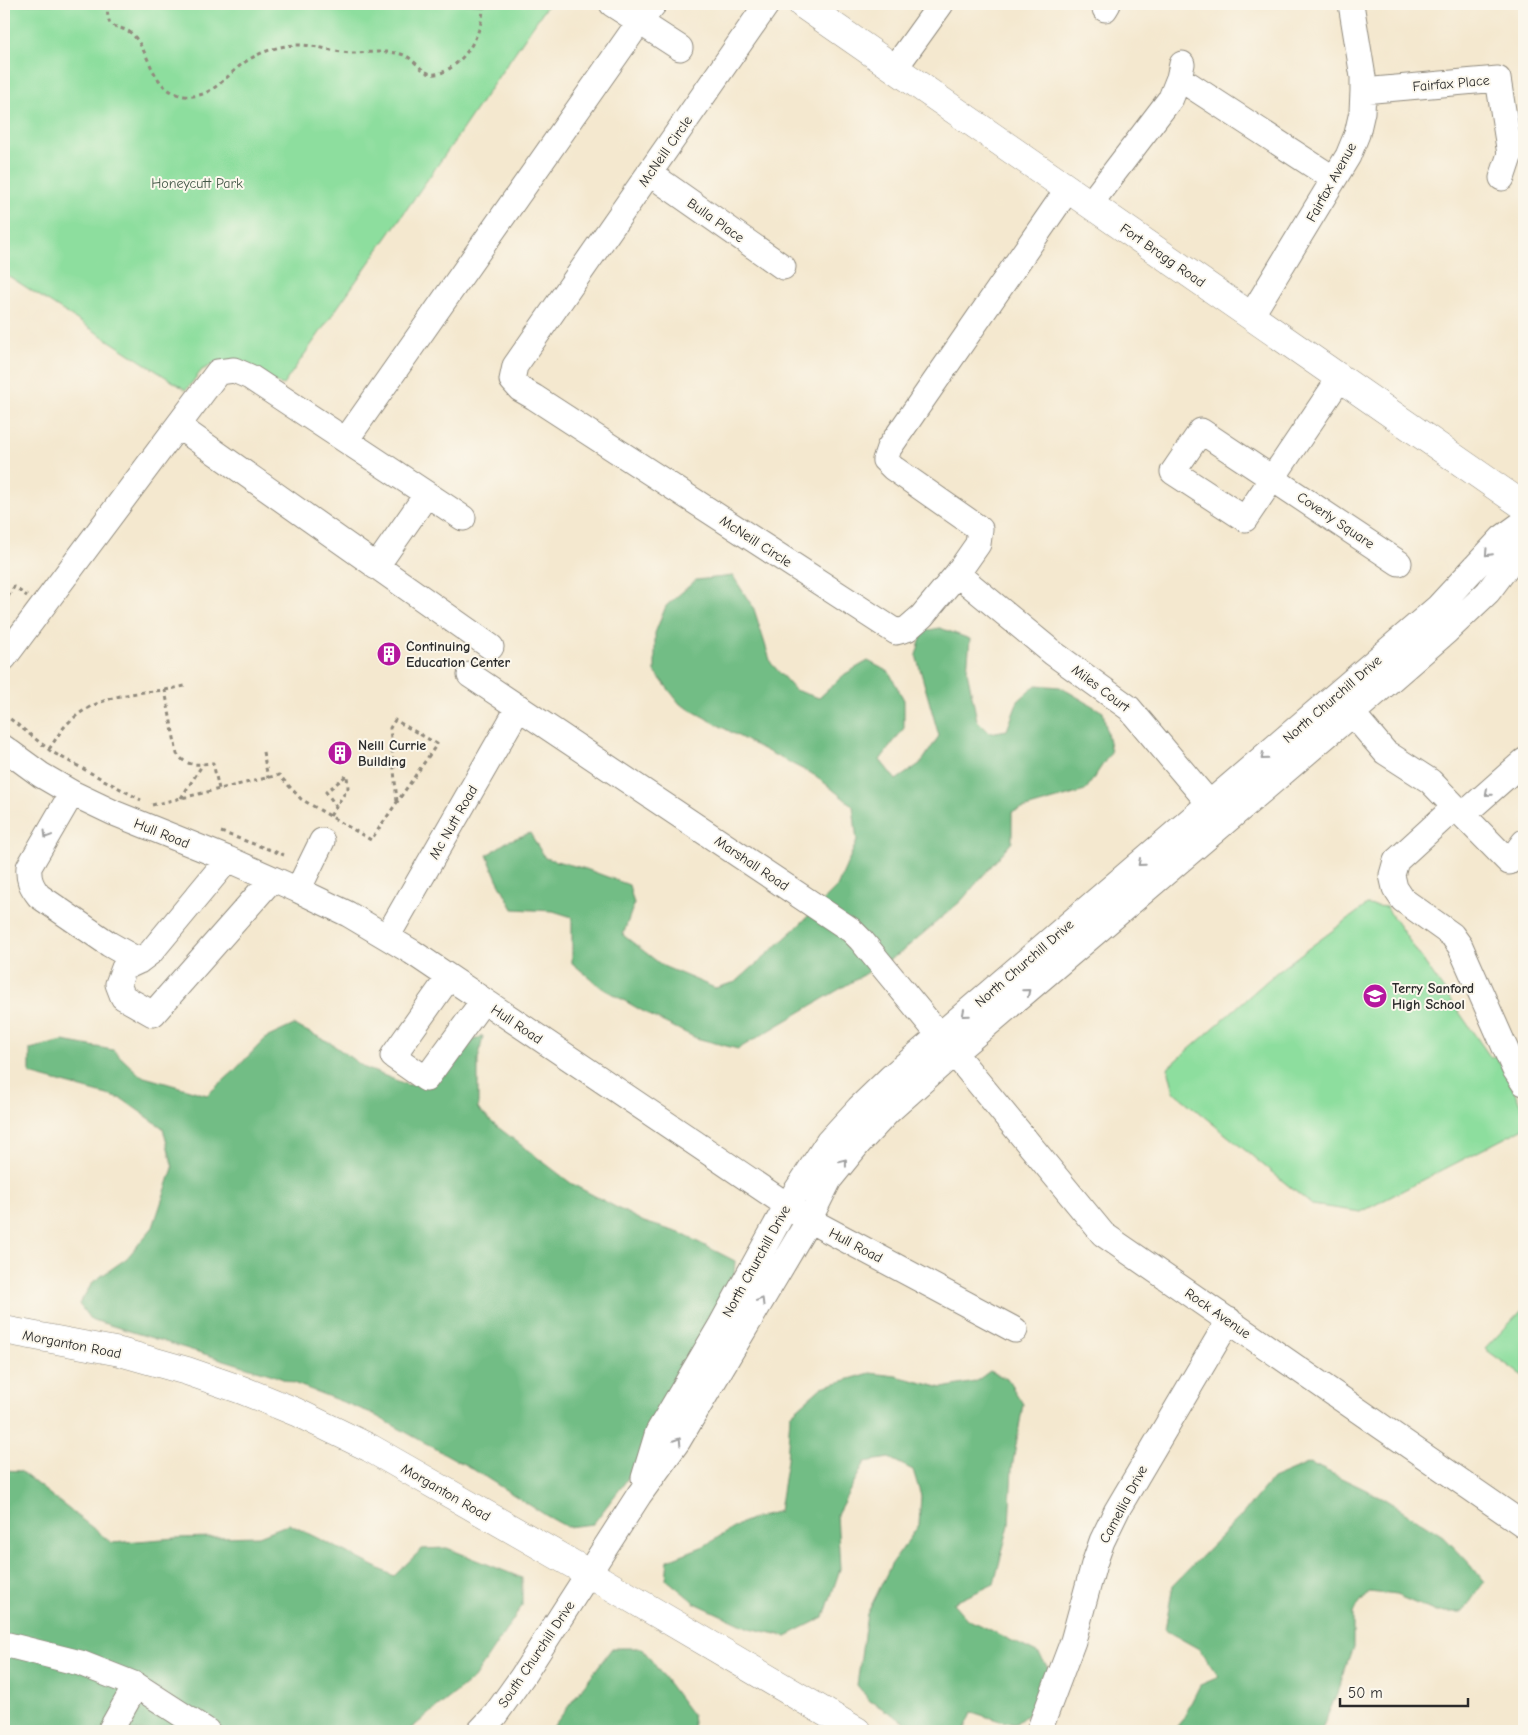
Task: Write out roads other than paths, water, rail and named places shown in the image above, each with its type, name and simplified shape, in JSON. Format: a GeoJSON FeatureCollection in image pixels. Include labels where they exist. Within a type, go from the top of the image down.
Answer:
{"type":"FeatureCollection","features":[{"type":"Feature","properties":{"kind":"main road","name":"Fort Bragg Road"},"geometry":{"type":"LineString","coordinates":[[802,4],[1524,506]]}},
{"type":"Feature","properties":{"kind":"main road","name":"Morganton Road"},"geometry":{"type":"LineString","coordinates":[[4,1330],[120,1352],[187,1371],[287,1408],[370,1448],[590,1574],[857,1731]]}},
{"type":"Feature","properties":{"kind":"street"},"geometry":{"type":"LineString","coordinates":[[612,4],[647,12],[680,48]]}},
{"type":"Feature","properties":{"kind":"street","name":"McNeill Circle"},"geometry":{"type":"LineString","coordinates":[[767,4],[515,366],[512,380],[520,389],[896,632],[907,629],[922,616],[957,574],[978,544],[980,529],[893,468],[886,460],[889,448],[1079,196]]}},
{"type":"Feature","properties":{"kind":"street"},"geometry":{"type":"LineString","coordinates":[[895,68],[940,4]]}},
{"type":"Feature","properties":{"kind":"street","name":"Fairfax Avenue"},"geometry":{"type":"LineString","coordinates":[[1251,316],[1348,156],[1357,134],[1362,112],[1363,77],[1351,4]]}},
{"type":"Feature","properties":{"kind":"street"},"geometry":{"type":"LineString","coordinates":[[346,440],[647,12]]}},
{"type":"Feature","properties":{"kind":"street"},"geometry":{"type":"LineString","coordinates":[[1079,196],[1171,98],[1181,70],[1334,179]]}},
{"type":"Feature","properties":{"kind":"street","name":"Fairfax Place"},"geometry":{"type":"LineString","coordinates":[[1363,91],[1498,79],[1510,154],[1502,178]]}},
{"type":"Feature","properties":{"kind":"street","name":"Bulla Place"},"geometry":{"type":"LineString","coordinates":[[650,173],[783,267]]}},
{"type":"Feature","properties":{"kind":"street"},"geometry":{"type":"LineString","coordinates":[[4,658],[218,372],[234,370],[250,377],[463,518]]}},
{"type":"Feature","properties":{"kind":"street","name":"Coverly Square"},"geometry":{"type":"LineString","coordinates":[[1340,378],[1273,478],[1399,562]]}},
{"type":"Feature","properties":{"kind":"street"},"geometry":{"type":"LineString","coordinates":[[178,426],[491,647]]}},
{"type":"Feature","properties":{"kind":"street"},"geometry":{"type":"LineString","coordinates":[[376,567],[427,494]]}},
{"type":"Feature","properties":{"kind":"street","name":"North Churchill Drive"},"geometry":{"type":"LineString","coordinates":[[590,1574],[639,1495],[678,1440],[809,1220],[829,1180],[859,1143],[946,1045],[1218,813],[1438,607],[1502,538],[1524,522]]}},
{"type":"Feature","properties":{"kind":"street","name":"North Churchill Drive"},"geometry":{"type":"LineString","coordinates":[[1218,813],[1352,713],[1447,630],[1488,592],[1521,548],[1524,540]]}},
{"type":"Feature","properties":{"kind":"street","name":"Miles Court"},"geometry":{"type":"LineString","coordinates":[[957,574],[1053,653],[1129,708],[1218,813]]}},
{"type":"Feature","properties":{"kind":"street","name":"Marshall Road"},"geometry":{"type":"LineString","coordinates":[[470,675],[851,930],[946,1045]]}},
{"type":"Feature","properties":{"kind":"street","name":"Mc Nutt Road"},"geometry":{"type":"LineString","coordinates":[[387,937],[519,707]]}},
{"type":"Feature","properties":{"kind":"street"},"geometry":{"type":"LineString","coordinates":[[1352,713],[1385,752],[1430,781],[1509,862],[1524,842]]}},
{"type":"Feature","properties":{"kind":"street","name":"Hull Road"},"geometry":{"type":"LineString","coordinates":[[4,748],[42,775],[72,793],[114,813],[228,859],[348,914],[449,977],[809,1220],[1015,1330]]}},
{"type":"Feature","properties":{"kind":"street"},"geometry":{"type":"LineString","coordinates":[[1524,761],[1396,862],[1392,875],[1395,888],[1403,900],[1452,935],[1460,946],[1514,1068],[1524,1083]]}},
{"type":"Feature","properties":{"kind":"street"},"geometry":{"type":"LineString","coordinates":[[72,793],[33,858],[29,867],[28,877],[39,896],[109,944],[139,961]]}},
{"type":"Feature","properties":{"kind":"street"},"geometry":{"type":"LineString","coordinates":[[298,890],[322,841]]}},
{"type":"Feature","properties":{"kind":"street"},"geometry":{"type":"LineString","coordinates":[[228,859],[150,952],[139,961],[124,968],[118,984],[122,997],[153,1014],[272,879]]}},
{"type":"Feature","properties":{"kind":"street"},"geometry":{"type":"LineString","coordinates":[[449,977],[394,1056],[426,1079],[483,1001]]}},
{"type":"Feature","properties":{"kind":"street","name":"North Churchill Drive"},"geometry":{"type":"LineString","coordinates":[[639,1495],[658,1432],[787,1204],[828,1142],[891,1077],[946,1045]]}},
{"type":"Feature","properties":{"kind":"street","name":"Rock Avenue"},"geometry":{"type":"LineString","coordinates":[[946,1045],[1103,1234],[1524,1525]]}},
{"type":"Feature","properties":{"kind":"street","name":"Camellia Drive"},"geometry":{"type":"LineString","coordinates":[[1039,1731],[1073,1641],[1094,1564],[1109,1526],[1229,1320]]}},
{"type":"Feature","properties":{"kind":"street","name":"South Churchill Drive"},"geometry":{"type":"LineString","coordinates":[[480,1731],[495,1715],[522,1677],[590,1574]]}},
{"type":"Feature","properties":{"kind":"street"},"geometry":{"type":"LineString","coordinates":[[4,1644],[80,1663],[136,1685],[207,1731]]}},
{"type":"Feature","properties":{"kind":"street"},"geometry":{"type":"LineString","coordinates":[[110,1731],[136,1685]]}},
{"type":"Feature","properties":{"kind":"place","name":"Continuing Education Center"},"geometry":{"type":"Point","coordinates":[389,654]}},
{"type":"Feature","properties":{"kind":"place","name":"Neill Currie Building"},"geometry":{"type":"Point","coordinates":[340,753]}},
{"type":"Feature","properties":{"kind":"place","name":"Terry Sanford High School"},"geometry":{"type":"Point","coordinates":[1375,996]}},
{"type":"Feature","properties":{"kind":"park label","name":"Honeycutt Park"},"geometry":{"type":"Point","coordinates":[197,183]}}]}
